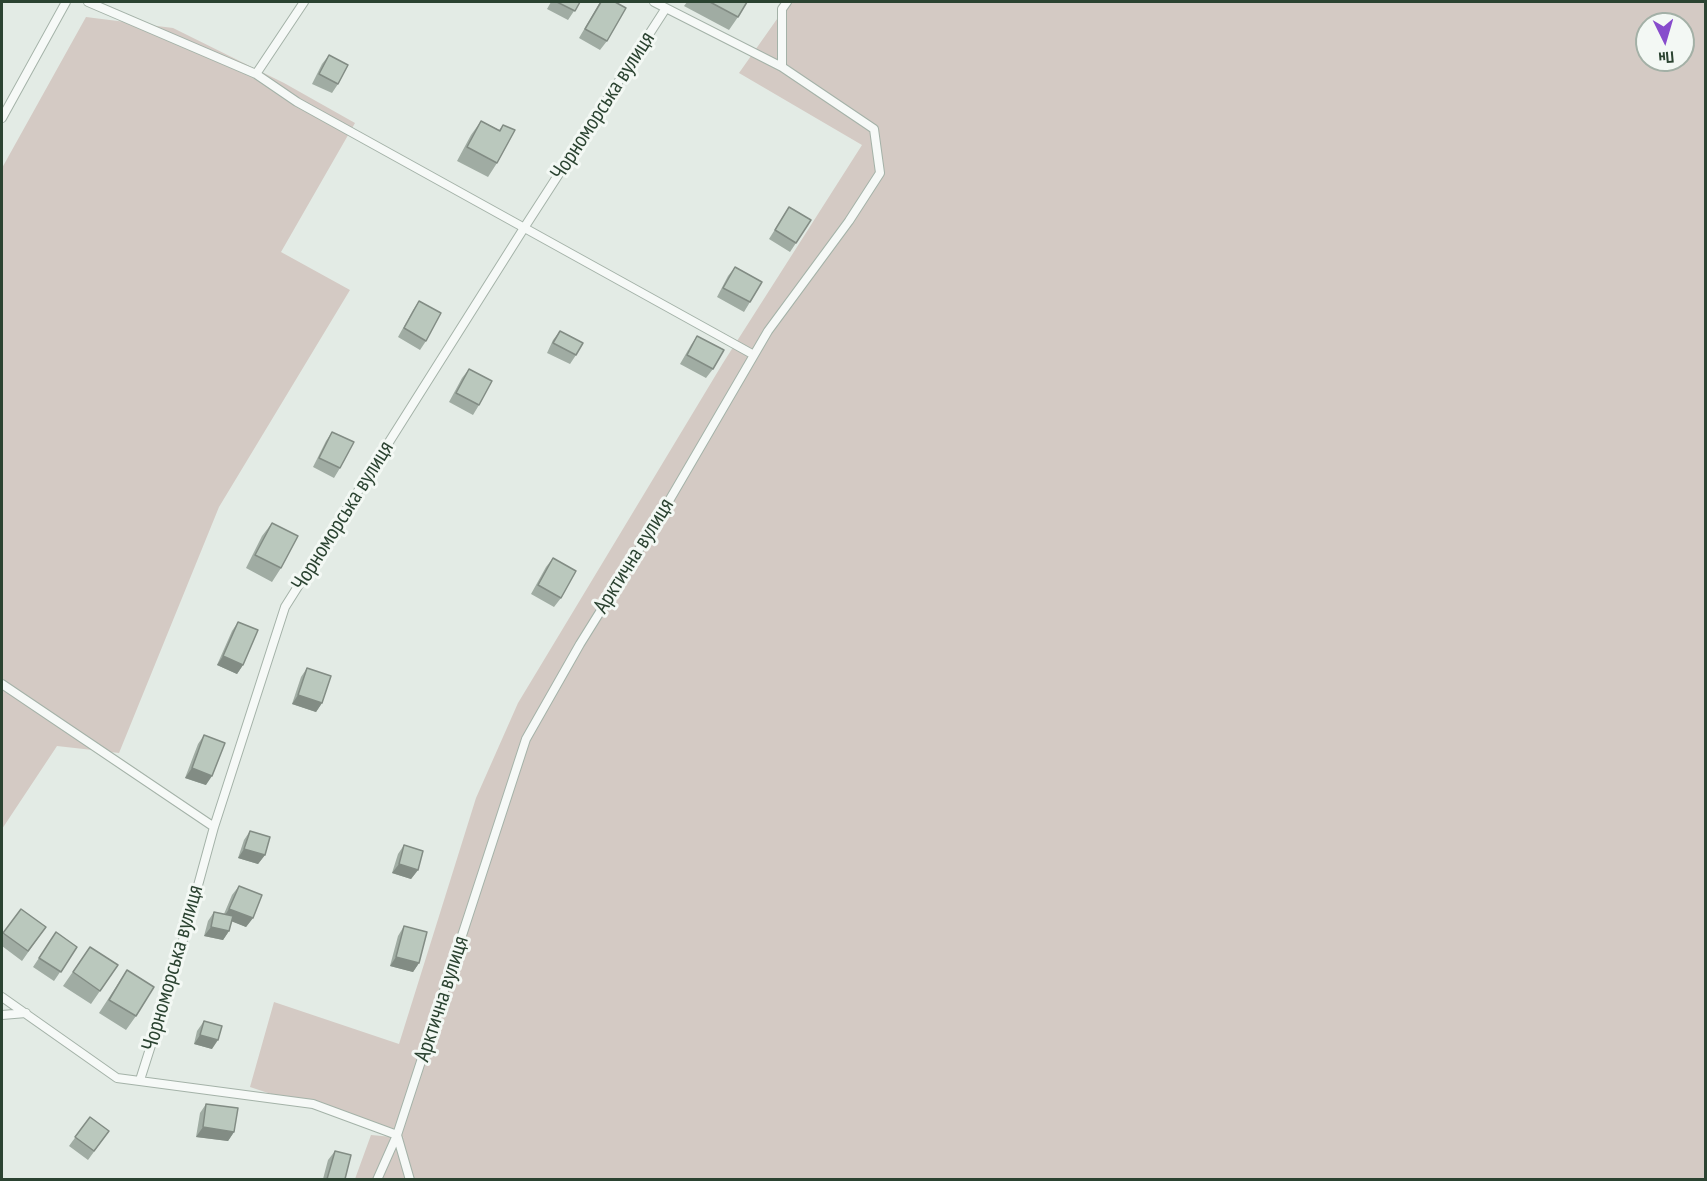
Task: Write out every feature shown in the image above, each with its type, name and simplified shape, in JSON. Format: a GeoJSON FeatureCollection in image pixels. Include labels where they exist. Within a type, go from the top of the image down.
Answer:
{"type":"FeatureCollection","features":[{"type":"Feature","properties":{"kind":"lane"},"geometry":{"type":"LineString","coordinates":[[2,118],[66,2]]}},
{"type":"Feature","properties":{"kind":"lane"},"geometry":{"type":"LineString","coordinates":[[88,2],[256,74],[297,102],[754,355]]}},
{"type":"Feature","properties":{"kind":"lane"},"geometry":{"type":"LineString","coordinates":[[256,74],[304,2]]}},
{"type":"Feature","properties":{"kind":"lane","name":"Арктична вулиця"},"geometry":{"type":"LineString","coordinates":[[377,1179],[397,1135],[526,738],[768,331],[849,221],[880,173],[874,129],[782,67],[654,2]]}},
{"type":"Feature","properties":{"kind":"lane"},"geometry":{"type":"LineString","coordinates":[[782,67],[782,9],[787,2]]}},
{"type":"Feature","properties":{"kind":"lane","name":"Чорноморська вулиця"},"geometry":{"type":"LineString","coordinates":[[140,1080],[174,973],[214,827],[285,607],[666,8]]}},
{"type":"Feature","properties":{"kind":"lane"},"geometry":{"type":"LineString","coordinates":[[2,684],[214,827]]}},
{"type":"Feature","properties":{"kind":"lane"},"geometry":{"type":"LineString","coordinates":[[2,996],[117,1078],[313,1104],[397,1135],[411,1179]]}},
{"type":"Feature","properties":{"kind":"lane"},"geometry":{"type":"LineString","coordinates":[[2,1015],[26,1013]]}},
{"type":"Feature","properties":{"kind":"shaded area"},"geometry":{"type":"Polygon","coordinates":[[[789,2],[1705,2],[1705,1179],[355,1179],[371,1135],[404,1138],[250,1087],[274,1002],[399,1044],[476,798],[518,703],[723,363],[862,145],[739,73],[789,2]]]}},
{"type":"Feature","properties":{"kind":"shaded area"},"geometry":{"type":"Polygon","coordinates":[[[86,17],[173,28],[284,83],[355,123],[281,252],[350,290],[219,507],[119,753],[57,746],[2,829],[2,168],[86,17]]]}},
{"type":"Feature","properties":{"kind":"building"},"geometry":{"type":"Polygon","coordinates":[[[557,2],[580,2],[575,11],[557,2]]]}},
{"type":"Feature","properties":{"kind":"building"},"geometry":{"type":"Polygon","coordinates":[[[601,2],[615,2],[626,8],[607,41],[585,29],[601,2]]]}},
{"type":"Feature","properties":{"kind":"building"},"geometry":{"type":"Polygon","coordinates":[[[710,2],[747,2],[738,17],[710,2]]]}},
{"type":"Feature","properties":{"kind":"building"},"geometry":{"type":"Polygon","coordinates":[[[329,55],[348,65],[338,84],[319,74],[329,55]]]}},
{"type":"Feature","properties":{"kind":"building"},"geometry":{"type":"Polygon","coordinates":[[[481,121],[500,131],[503,125],[515,130],[497,163],[467,147],[481,121]]]}},
{"type":"Feature","properties":{"kind":"building"},"geometry":{"type":"Polygon","coordinates":[[[789,207],[811,220],[796,243],[775,230],[789,207]]]}},
{"type":"Feature","properties":{"kind":"building"},"geometry":{"type":"Polygon","coordinates":[[[735,267],[762,282],[750,302],[723,288],[735,267]]]}},
{"type":"Feature","properties":{"kind":"building"},"geometry":{"type":"Polygon","coordinates":[[[419,301],[441,313],[426,341],[404,328],[419,301]]]}},
{"type":"Feature","properties":{"kind":"building"},"geometry":{"type":"Polygon","coordinates":[[[560,331],[583,343],[576,355],[553,343],[560,331]]]}},
{"type":"Feature","properties":{"kind":"building"},"geometry":{"type":"Polygon","coordinates":[[[697,336],[724,350],[713,369],[687,355],[697,336]]]}},
{"type":"Feature","properties":{"kind":"building"},"geometry":{"type":"Polygon","coordinates":[[[469,369],[492,381],[479,405],[456,393],[469,369]]]}},
{"type":"Feature","properties":{"kind":"building"},"geometry":{"type":"Polygon","coordinates":[[[332,432],[354,442],[340,468],[319,458],[332,432]]]}},
{"type":"Feature","properties":{"kind":"building"},"geometry":{"type":"Polygon","coordinates":[[[272,523],[298,536],[281,568],[255,555],[272,523]]]}},
{"type":"Feature","properties":{"kind":"building"},"geometry":{"type":"Polygon","coordinates":[[[553,558],[576,571],[561,598],[538,585],[553,558]]]}},
{"type":"Feature","properties":{"kind":"building"},"geometry":{"type":"Polygon","coordinates":[[[238,622],[258,630],[243,665],[223,656],[238,622]]]}},
{"type":"Feature","properties":{"kind":"building"},"geometry":{"type":"Polygon","coordinates":[[[307,668],[331,676],[322,703],[298,695],[307,668]]]}},
{"type":"Feature","properties":{"kind":"building"},"geometry":{"type":"Polygon","coordinates":[[[204,735],[225,743],[212,776],[192,768],[204,735]]]}},
{"type":"Feature","properties":{"kind":"building"},"geometry":{"type":"Polygon","coordinates":[[[250,831],[270,837],[265,855],[244,849],[250,831]]]}},
{"type":"Feature","properties":{"kind":"building"},"geometry":{"type":"Polygon","coordinates":[[[404,845],[423,851],[418,870],[399,864],[404,845]]]}},
{"type":"Feature","properties":{"kind":"building"},"geometry":{"type":"Polygon","coordinates":[[[239,886],[262,895],[253,918],[229,909],[239,886]]]}},
{"type":"Feature","properties":{"kind":"building"},"geometry":{"type":"Polygon","coordinates":[[[21,909],[46,927],[28,951],[3,933],[21,909]]]}},
{"type":"Feature","properties":{"kind":"building"},"geometry":{"type":"Polygon","coordinates":[[[214,912],[233,916],[229,931],[211,927],[214,912]]]}},
{"type":"Feature","properties":{"kind":"building"},"geometry":{"type":"Polygon","coordinates":[[[404,926],[427,932],[419,963],[396,957],[404,926]]]}},
{"type":"Feature","properties":{"kind":"building"},"geometry":{"type":"Polygon","coordinates":[[[56,932],[77,947],[61,972],[39,958],[56,932]]]}},
{"type":"Feature","properties":{"kind":"building"},"geometry":{"type":"Polygon","coordinates":[[[90,947],[118,965],[100,991],[73,972],[90,947]]]}},
{"type":"Feature","properties":{"kind":"building"},"geometry":{"type":"Polygon","coordinates":[[[127,970],[154,987],[136,1016],[109,1000],[127,970]]]}},
{"type":"Feature","properties":{"kind":"building"},"geometry":{"type":"Polygon","coordinates":[[[204,1021],[222,1026],[218,1040],[200,1035],[204,1021]]]}},
{"type":"Feature","properties":{"kind":"building"},"geometry":{"type":"Polygon","coordinates":[[[206,1104],[238,1108],[234,1132],[203,1127],[206,1104]]]}},
{"type":"Feature","properties":{"kind":"building"},"geometry":{"type":"Polygon","coordinates":[[[90,1117],[109,1131],[94,1151],[75,1137],[90,1117]]]}},
{"type":"Feature","properties":{"kind":"building"},"geometry":{"type":"Polygon","coordinates":[[[335,1151],[351,1155],[345,1179],[327,1179],[335,1151]]]}}]}
